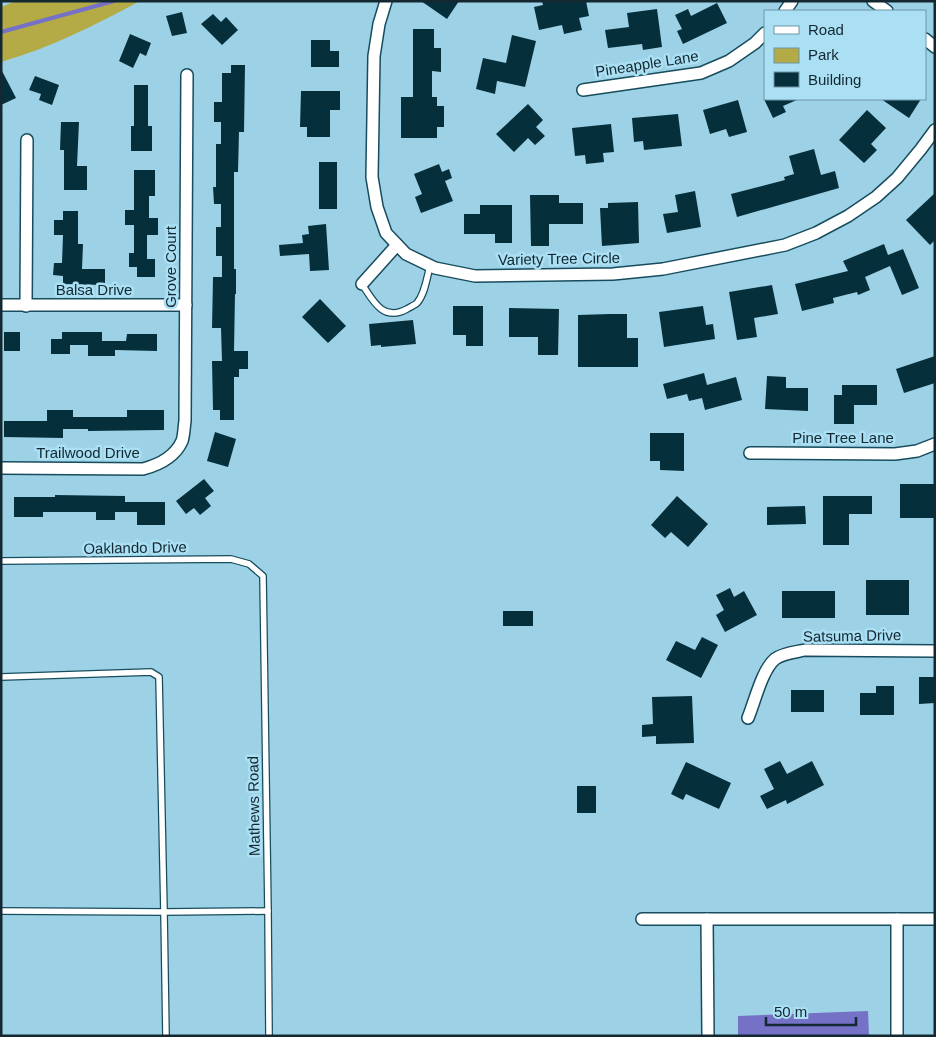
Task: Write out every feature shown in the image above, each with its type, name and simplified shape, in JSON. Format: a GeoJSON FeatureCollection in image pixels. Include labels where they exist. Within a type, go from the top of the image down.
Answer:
{"type":"FeatureCollection","features":[{"type":"Feature","properties":{"kind":"street","name":"Variety Tree Circle"},"geometry":{"type":"LineString","coordinates":[[386,1],[379,24],[374,56],[372,177],[377,207],[386,233],[397,245],[406,254],[435,268],[475,276],[613,274],[663,269],[785,245],[840,221],[876,197],[921,150],[935,130]]}},
{"type":"Feature","properties":{"kind":"street"},"geometry":{"type":"LineString","coordinates":[[873,1],[885,10]]}},
{"type":"Feature","properties":{"kind":"street","name":"Pineapple Lane"},"geometry":{"type":"LineString","coordinates":[[583,90],[701,73],[729,61],[764,34]]}},
{"type":"Feature","properties":{"kind":"street","name":"Grove Court"},"geometry":{"type":"LineString","coordinates":[[171,456],[182,441],[185,421],[187,75]]}},
{"type":"Feature","properties":{"kind":"street"},"geometry":{"type":"LineString","coordinates":[[26,306],[27,140]]}},
{"type":"Feature","properties":{"kind":"street"},"geometry":{"type":"LineString","coordinates":[[362,284],[397,245]]}},
{"type":"Feature","properties":{"kind":"street","name":"Balsa Drive"},"geometry":{"type":"LineString","coordinates":[[1,305],[186,305]]}},
{"type":"Feature","properties":{"kind":"street","name":"Pine Tree Lane"},"geometry":{"type":"LineString","coordinates":[[750,453],[895,454],[917,451],[935,444]]}},
{"type":"Feature","properties":{"kind":"street","name":"Trailwood Drive"},"geometry":{"type":"LineString","coordinates":[[1,468],[143,468],[155,466],[171,456]]}},
{"type":"Feature","properties":{"kind":"street","name":"Satsuma Drive"},"geometry":{"type":"LineString","coordinates":[[748,718],[767,669],[776,659],[789,653],[806,650],[935,651]]}},
{"type":"Feature","properties":{"kind":"street"},"geometry":{"type":"LineString","coordinates":[[642,919],[935,919]]}},
{"type":"Feature","properties":{"kind":"street"},"geometry":{"type":"LineString","coordinates":[[707,919],[708,1036]]}},
{"type":"Feature","properties":{"kind":"street"},"geometry":{"type":"LineString","coordinates":[[897,919],[897,1036]]}},
{"type":"Feature","properties":{"kind":"lane"},"geometry":{"type":"LineString","coordinates":[[362,284],[376,306],[387,312],[400,312],[417,304],[430,266]]}},
{"type":"Feature","properties":{"kind":"lane","name":"Oaklando Drive"},"geometry":{"type":"LineString","coordinates":[[1,561],[231,559],[249,564],[262,576]]}},
{"type":"Feature","properties":{"kind":"lane","name":"Mathews Road"},"geometry":{"type":"LineString","coordinates":[[262,576],[268,911],[268,1036]]}},
{"type":"Feature","properties":{"kind":"lane"},"geometry":{"type":"LineString","coordinates":[[1,677],[151,672],[159,677],[166,1036]]}},
{"type":"Feature","properties":{"kind":"lane"},"geometry":{"type":"LineString","coordinates":[[1,911],[268,911]]}},
{"type":"Feature","properties":{"kind":"green space"},"geometry":{"type":"Polygon","coordinates":[[[16,1],[140,1],[55,43],[1,62],[1,7],[16,1]]]}},
{"type":"Feature","properties":{"kind":"shaded area"},"geometry":{"type":"Polygon","coordinates":[[[868,1011],[869,1036],[738,1036],[738,1016],[868,1011]]]}},
{"type":"Feature","properties":{"kind":"building"},"geometry":{"type":"Polygon","coordinates":[[[421,1],[459,1],[447,19],[421,1]]]}},
{"type":"Feature","properties":{"kind":"building"},"geometry":{"type":"Polygon","coordinates":[[[542,1],[586,1],[589,16],[579,18],[582,30],[564,34],[562,25],[539,30],[534,7],[543,5],[542,1]]]}},
{"type":"Feature","properties":{"kind":"building"},"geometry":{"type":"Polygon","coordinates":[[[717,3],[727,23],[683,44],[677,31],[682,29],[675,15],[688,9],[691,16],[717,3]]]}},
{"type":"Feature","properties":{"kind":"building"},"geometry":{"type":"Polygon","coordinates":[[[657,9],[662,47],[643,50],[642,44],[608,48],[605,30],[629,27],[627,13],[657,9]]]}},
{"type":"Feature","properties":{"kind":"building"},"geometry":{"type":"Polygon","coordinates":[[[182,12],[187,33],[172,36],[166,16],[182,12]]]}},
{"type":"Feature","properties":{"kind":"building"},"geometry":{"type":"Polygon","coordinates":[[[213,14],[221,22],[226,17],[238,30],[222,45],[201,24],[213,14]]]}},
{"type":"Feature","properties":{"kind":"building"},"geometry":{"type":"Polygon","coordinates":[[[413,29],[434,29],[434,48],[441,48],[441,72],[432,71],[432,97],[437,97],[437,106],[444,106],[444,127],[437,127],[437,138],[401,138],[401,97],[413,97],[413,29]]]}},
{"type":"Feature","properties":{"kind":"building"},"geometry":{"type":"Polygon","coordinates":[[[130,34],[151,43],[146,56],[140,53],[133,68],[119,61],[130,34]]]}},
{"type":"Feature","properties":{"kind":"building"},"geometry":{"type":"Polygon","coordinates":[[[512,35],[536,41],[525,87],[497,81],[495,94],[476,89],[483,58],[506,63],[512,35]]]}},
{"type":"Feature","properties":{"kind":"building"},"geometry":{"type":"Polygon","coordinates":[[[311,40],[330,40],[330,51],[339,51],[339,67],[311,67],[311,40]]]}},
{"type":"Feature","properties":{"kind":"building"},"geometry":{"type":"Polygon","coordinates":[[[231,65],[245,65],[244,132],[239,132],[238,172],[234,172],[234,269],[236,269],[236,294],[234,351],[248,351],[248,369],[239,369],[239,377],[234,377],[234,420],[220,420],[220,410],[213,410],[212,361],[222,361],[221,328],[212,328],[213,277],[222,277],[222,256],[216,256],[216,227],[221,227],[221,204],[214,204],[213,187],[216,187],[216,144],[221,144],[221,122],[214,122],[214,102],[222,102],[222,73],[231,73],[231,65]]]}},
{"type":"Feature","properties":{"kind":"building"},"geometry":{"type":"Polygon","coordinates":[[[1,69],[16,98],[1,105],[1,69]]]}},
{"type":"Feature","properties":{"kind":"building"},"geometry":{"type":"Polygon","coordinates":[[[35,76],[59,85],[52,105],[39,100],[41,94],[29,90],[35,76]]]}},
{"type":"Feature","properties":{"kind":"building"},"geometry":{"type":"Polygon","coordinates":[[[134,85],[148,85],[148,126],[152,126],[152,151],[131,151],[131,126],[134,126],[134,85]]]}},
{"type":"Feature","properties":{"kind":"building"},"geometry":{"type":"Polygon","coordinates":[[[301,91],[340,91],[340,110],[330,110],[330,137],[307,137],[307,127],[300,127],[301,91]]]}},
{"type":"Feature","properties":{"kind":"building"},"geometry":{"type":"Polygon","coordinates":[[[738,100],[747,132],[729,137],[726,129],[710,134],[703,110],[738,100]]]}},
{"type":"Feature","properties":{"kind":"building"},"geometry":{"type":"Polygon","coordinates":[[[764,100],[797,100],[783,106],[786,112],[773,118],[764,100]]]}},
{"type":"Feature","properties":{"kind":"building"},"geometry":{"type":"Polygon","coordinates":[[[882,100],[920,100],[909,118],[882,100]]]}},
{"type":"Feature","properties":{"kind":"building"},"geometry":{"type":"Polygon","coordinates":[[[528,104],[543,120],[536,127],[545,136],[535,145],[528,138],[514,152],[496,134],[528,104]]]}},
{"type":"Feature","properties":{"kind":"building"},"geometry":{"type":"Polygon","coordinates":[[[867,110],[886,128],[871,144],[877,150],[864,163],[839,140],[867,110]]]}},
{"type":"Feature","properties":{"kind":"building"},"geometry":{"type":"Polygon","coordinates":[[[678,114],[682,146],[644,150],[643,141],[634,142],[632,118],[678,114]]]}},
{"type":"Feature","properties":{"kind":"building"},"geometry":{"type":"Polygon","coordinates":[[[61,122],[79,122],[77,166],[87,166],[87,190],[64,190],[64,150],[60,150],[61,122]]]}},
{"type":"Feature","properties":{"kind":"building"},"geometry":{"type":"Polygon","coordinates":[[[611,124],[614,152],[603,153],[604,162],[586,164],[585,155],[575,156],[572,128],[611,124]]]}},
{"type":"Feature","properties":{"kind":"building"},"geometry":{"type":"Polygon","coordinates":[[[814,149],[821,175],[835,171],[839,188],[737,217],[731,194],[785,180],[784,177],[794,174],[789,156],[814,149]]]}},
{"type":"Feature","properties":{"kind":"building"},"geometry":{"type":"Polygon","coordinates":[[[319,162],[337,162],[337,209],[319,209],[319,162]]]}},
{"type":"Feature","properties":{"kind":"building"},"geometry":{"type":"Polygon","coordinates":[[[439,164],[442,172],[449,169],[452,178],[445,181],[453,201],[421,213],[415,197],[422,194],[414,174],[439,164]]]}},
{"type":"Feature","properties":{"kind":"building"},"geometry":{"type":"Polygon","coordinates":[[[134,170],[155,170],[155,196],[149,196],[149,218],[158,218],[158,235],[147,235],[147,259],[155,259],[155,277],[137,277],[137,267],[129,267],[129,253],[134,253],[134,225],[125,225],[125,210],[134,210],[134,170]]]}},
{"type":"Feature","properties":{"kind":"building"},"geometry":{"type":"Polygon","coordinates":[[[695,191],[701,227],[667,233],[663,214],[678,212],[675,195],[695,191]]]}},
{"type":"Feature","properties":{"kind":"building"},"geometry":{"type":"Polygon","coordinates":[[[935,193],[935,240],[930,245],[906,220],[935,193]]]}},
{"type":"Feature","properties":{"kind":"building"},"geometry":{"type":"Polygon","coordinates":[[[530,195],[559,195],[559,203],[583,203],[583,224],[549,224],[549,246],[531,246],[530,195]]]}},
{"type":"Feature","properties":{"kind":"building"},"geometry":{"type":"Polygon","coordinates":[[[638,202],[639,243],[602,246],[600,208],[608,208],[608,203],[638,202]]]}},
{"type":"Feature","properties":{"kind":"building"},"geometry":{"type":"Polygon","coordinates":[[[480,205],[512,205],[512,243],[495,243],[495,234],[464,234],[464,214],[480,214],[480,205]]]}},
{"type":"Feature","properties":{"kind":"building"},"geometry":{"type":"Polygon","coordinates":[[[63,211],[78,211],[78,244],[83,244],[82,269],[105,269],[105,285],[63,284],[63,276],[53,275],[54,263],[62,263],[63,235],[54,235],[54,220],[63,220],[63,211]]]}},
{"type":"Feature","properties":{"kind":"building"},"geometry":{"type":"Polygon","coordinates":[[[326,224],[329,270],[310,271],[309,254],[280,256],[279,245],[303,243],[302,235],[309,234],[308,226],[326,224]]]}},
{"type":"Feature","properties":{"kind":"building"},"geometry":{"type":"Polygon","coordinates":[[[884,244],[888,255],[903,249],[919,288],[902,295],[890,266],[865,277],[870,290],[858,295],[857,292],[833,298],[834,303],[802,311],[795,284],[848,271],[843,261],[884,244]]]}},
{"type":"Feature","properties":{"kind":"building"},"geometry":{"type":"Polygon","coordinates":[[[772,285],[778,314],[754,318],[757,337],[737,340],[729,292],[772,285]]]}},
{"type":"Feature","properties":{"kind":"building"},"geometry":{"type":"Polygon","coordinates":[[[320,299],[346,326],[328,343],[302,317],[320,299]]]}},
{"type":"Feature","properties":{"kind":"building"},"geometry":{"type":"Polygon","coordinates":[[[453,306],[483,306],[483,346],[466,346],[466,335],[453,335],[453,306]]]}},
{"type":"Feature","properties":{"kind":"building"},"geometry":{"type":"Polygon","coordinates":[[[703,306],[706,325],[713,324],[715,339],[664,347],[659,312],[703,306]]]}},
{"type":"Feature","properties":{"kind":"building"},"geometry":{"type":"Polygon","coordinates":[[[509,308],[559,309],[558,355],[538,355],[538,337],[509,337],[509,308]]]}},
{"type":"Feature","properties":{"kind":"building"},"geometry":{"type":"Polygon","coordinates":[[[627,314],[627,338],[638,338],[638,367],[578,367],[578,315],[627,314]]]}},
{"type":"Feature","properties":{"kind":"building"},"geometry":{"type":"Polygon","coordinates":[[[413,320],[416,344],[371,346],[369,324],[413,320]]]}},
{"type":"Feature","properties":{"kind":"building"},"geometry":{"type":"Polygon","coordinates":[[[4,332],[20,332],[20,351],[4,351],[4,332]]]}},
{"type":"Feature","properties":{"kind":"building"},"geometry":{"type":"Polygon","coordinates":[[[62,332],[102,332],[102,341],[126,341],[127,334],[157,334],[157,351],[115,350],[115,356],[88,356],[88,345],[70,345],[70,354],[51,354],[51,339],[62,339],[62,332]]]}},
{"type":"Feature","properties":{"kind":"building"},"geometry":{"type":"Polygon","coordinates":[[[935,356],[935,383],[904,393],[896,369],[935,356]]]}},
{"type":"Feature","properties":{"kind":"building"},"geometry":{"type":"Polygon","coordinates":[[[704,373],[707,385],[736,377],[742,400],[705,410],[702,398],[689,401],[687,394],[667,399],[663,384],[704,373]]]}},
{"type":"Feature","properties":{"kind":"building"},"geometry":{"type":"Polygon","coordinates":[[[767,376],[786,377],[786,388],[808,388],[808,411],[765,409],[767,376]]]}},
{"type":"Feature","properties":{"kind":"building"},"geometry":{"type":"Polygon","coordinates":[[[842,385],[877,385],[877,405],[854,405],[854,424],[834,424],[834,395],[842,395],[842,385]]]}},
{"type":"Feature","properties":{"kind":"building"},"geometry":{"type":"Polygon","coordinates":[[[47,410],[73,410],[73,417],[127,417],[127,410],[164,410],[164,430],[88,431],[88,429],[63,429],[63,438],[4,437],[4,421],[47,421],[47,410]]]}},
{"type":"Feature","properties":{"kind":"building"},"geometry":{"type":"Polygon","coordinates":[[[215,432],[236,439],[228,467],[207,461],[215,432]]]}},
{"type":"Feature","properties":{"kind":"building"},"geometry":{"type":"Polygon","coordinates":[[[650,433],[684,433],[684,471],[660,470],[660,461],[650,461],[650,433]]]}},
{"type":"Feature","properties":{"kind":"building"},"geometry":{"type":"Polygon","coordinates":[[[204,479],[214,491],[205,498],[211,506],[200,515],[194,508],[186,514],[176,501],[204,479]]]}},
{"type":"Feature","properties":{"kind":"building"},"geometry":{"type":"Polygon","coordinates":[[[900,484],[935,484],[935,518],[900,518],[900,484]]]}},
{"type":"Feature","properties":{"kind":"building"},"geometry":{"type":"Polygon","coordinates":[[[55,495],[125,496],[125,502],[165,502],[165,525],[137,525],[137,512],[115,512],[115,520],[96,520],[96,512],[43,512],[43,517],[14,517],[14,497],[55,497],[55,495]]]}},
{"type":"Feature","properties":{"kind":"building"},"geometry":{"type":"Polygon","coordinates":[[[677,496],[708,524],[688,547],[671,532],[665,538],[651,525],[677,496]]]}},
{"type":"Feature","properties":{"kind":"building"},"geometry":{"type":"Polygon","coordinates":[[[823,496],[872,496],[872,514],[849,514],[849,545],[823,545],[823,496]]]}},
{"type":"Feature","properties":{"kind":"building"},"geometry":{"type":"Polygon","coordinates":[[[805,506],[806,524],[767,525],[767,507],[805,506]]]}},
{"type":"Feature","properties":{"kind":"building"},"geometry":{"type":"Polygon","coordinates":[[[866,580],[909,580],[909,615],[866,615],[866,580]]]}},
{"type":"Feature","properties":{"kind":"building"},"geometry":{"type":"Polygon","coordinates":[[[730,588],[734,597],[744,591],[757,615],[725,632],[716,615],[724,610],[716,595],[730,588]]]}},
{"type":"Feature","properties":{"kind":"building"},"geometry":{"type":"Polygon","coordinates":[[[782,591],[835,591],[835,618],[782,618],[782,591]]]}},
{"type":"Feature","properties":{"kind":"building"},"geometry":{"type":"Polygon","coordinates":[[[503,611],[533,611],[533,626],[503,626],[503,611]]]}},
{"type":"Feature","properties":{"kind":"building"},"geometry":{"type":"Polygon","coordinates":[[[702,637],[718,645],[701,678],[666,660],[676,641],[695,650],[702,637]]]}},
{"type":"Feature","properties":{"kind":"building"},"geometry":{"type":"Polygon","coordinates":[[[919,677],[935,677],[935,703],[919,704],[919,677]]]}},
{"type":"Feature","properties":{"kind":"building"},"geometry":{"type":"Polygon","coordinates":[[[876,686],[894,686],[894,715],[860,715],[860,693],[876,693],[876,686]]]}},
{"type":"Feature","properties":{"kind":"building"},"geometry":{"type":"Polygon","coordinates":[[[791,690],[824,690],[824,712],[791,712],[791,690]]]}},
{"type":"Feature","properties":{"kind":"building"},"geometry":{"type":"Polygon","coordinates":[[[692,696],[694,743],[656,744],[656,736],[642,737],[642,725],[653,724],[652,697],[692,696]]]}},
{"type":"Feature","properties":{"kind":"building"},"geometry":{"type":"Polygon","coordinates":[[[780,761],[787,774],[812,761],[824,785],[787,804],[786,800],[767,809],[760,796],[774,789],[764,769],[780,761]]]}},
{"type":"Feature","properties":{"kind":"building"},"geometry":{"type":"Polygon","coordinates":[[[686,762],[731,783],[719,809],[686,794],[683,800],[671,794],[686,762]]]}},
{"type":"Feature","properties":{"kind":"building"},"geometry":{"type":"Polygon","coordinates":[[[577,786],[596,786],[596,813],[577,813],[577,786]]]}},
{"type":"Feature","properties":{"kind":"waterway"},"geometry":{"type":"LineString","coordinates":[[1,32],[114,1]]}}]}
